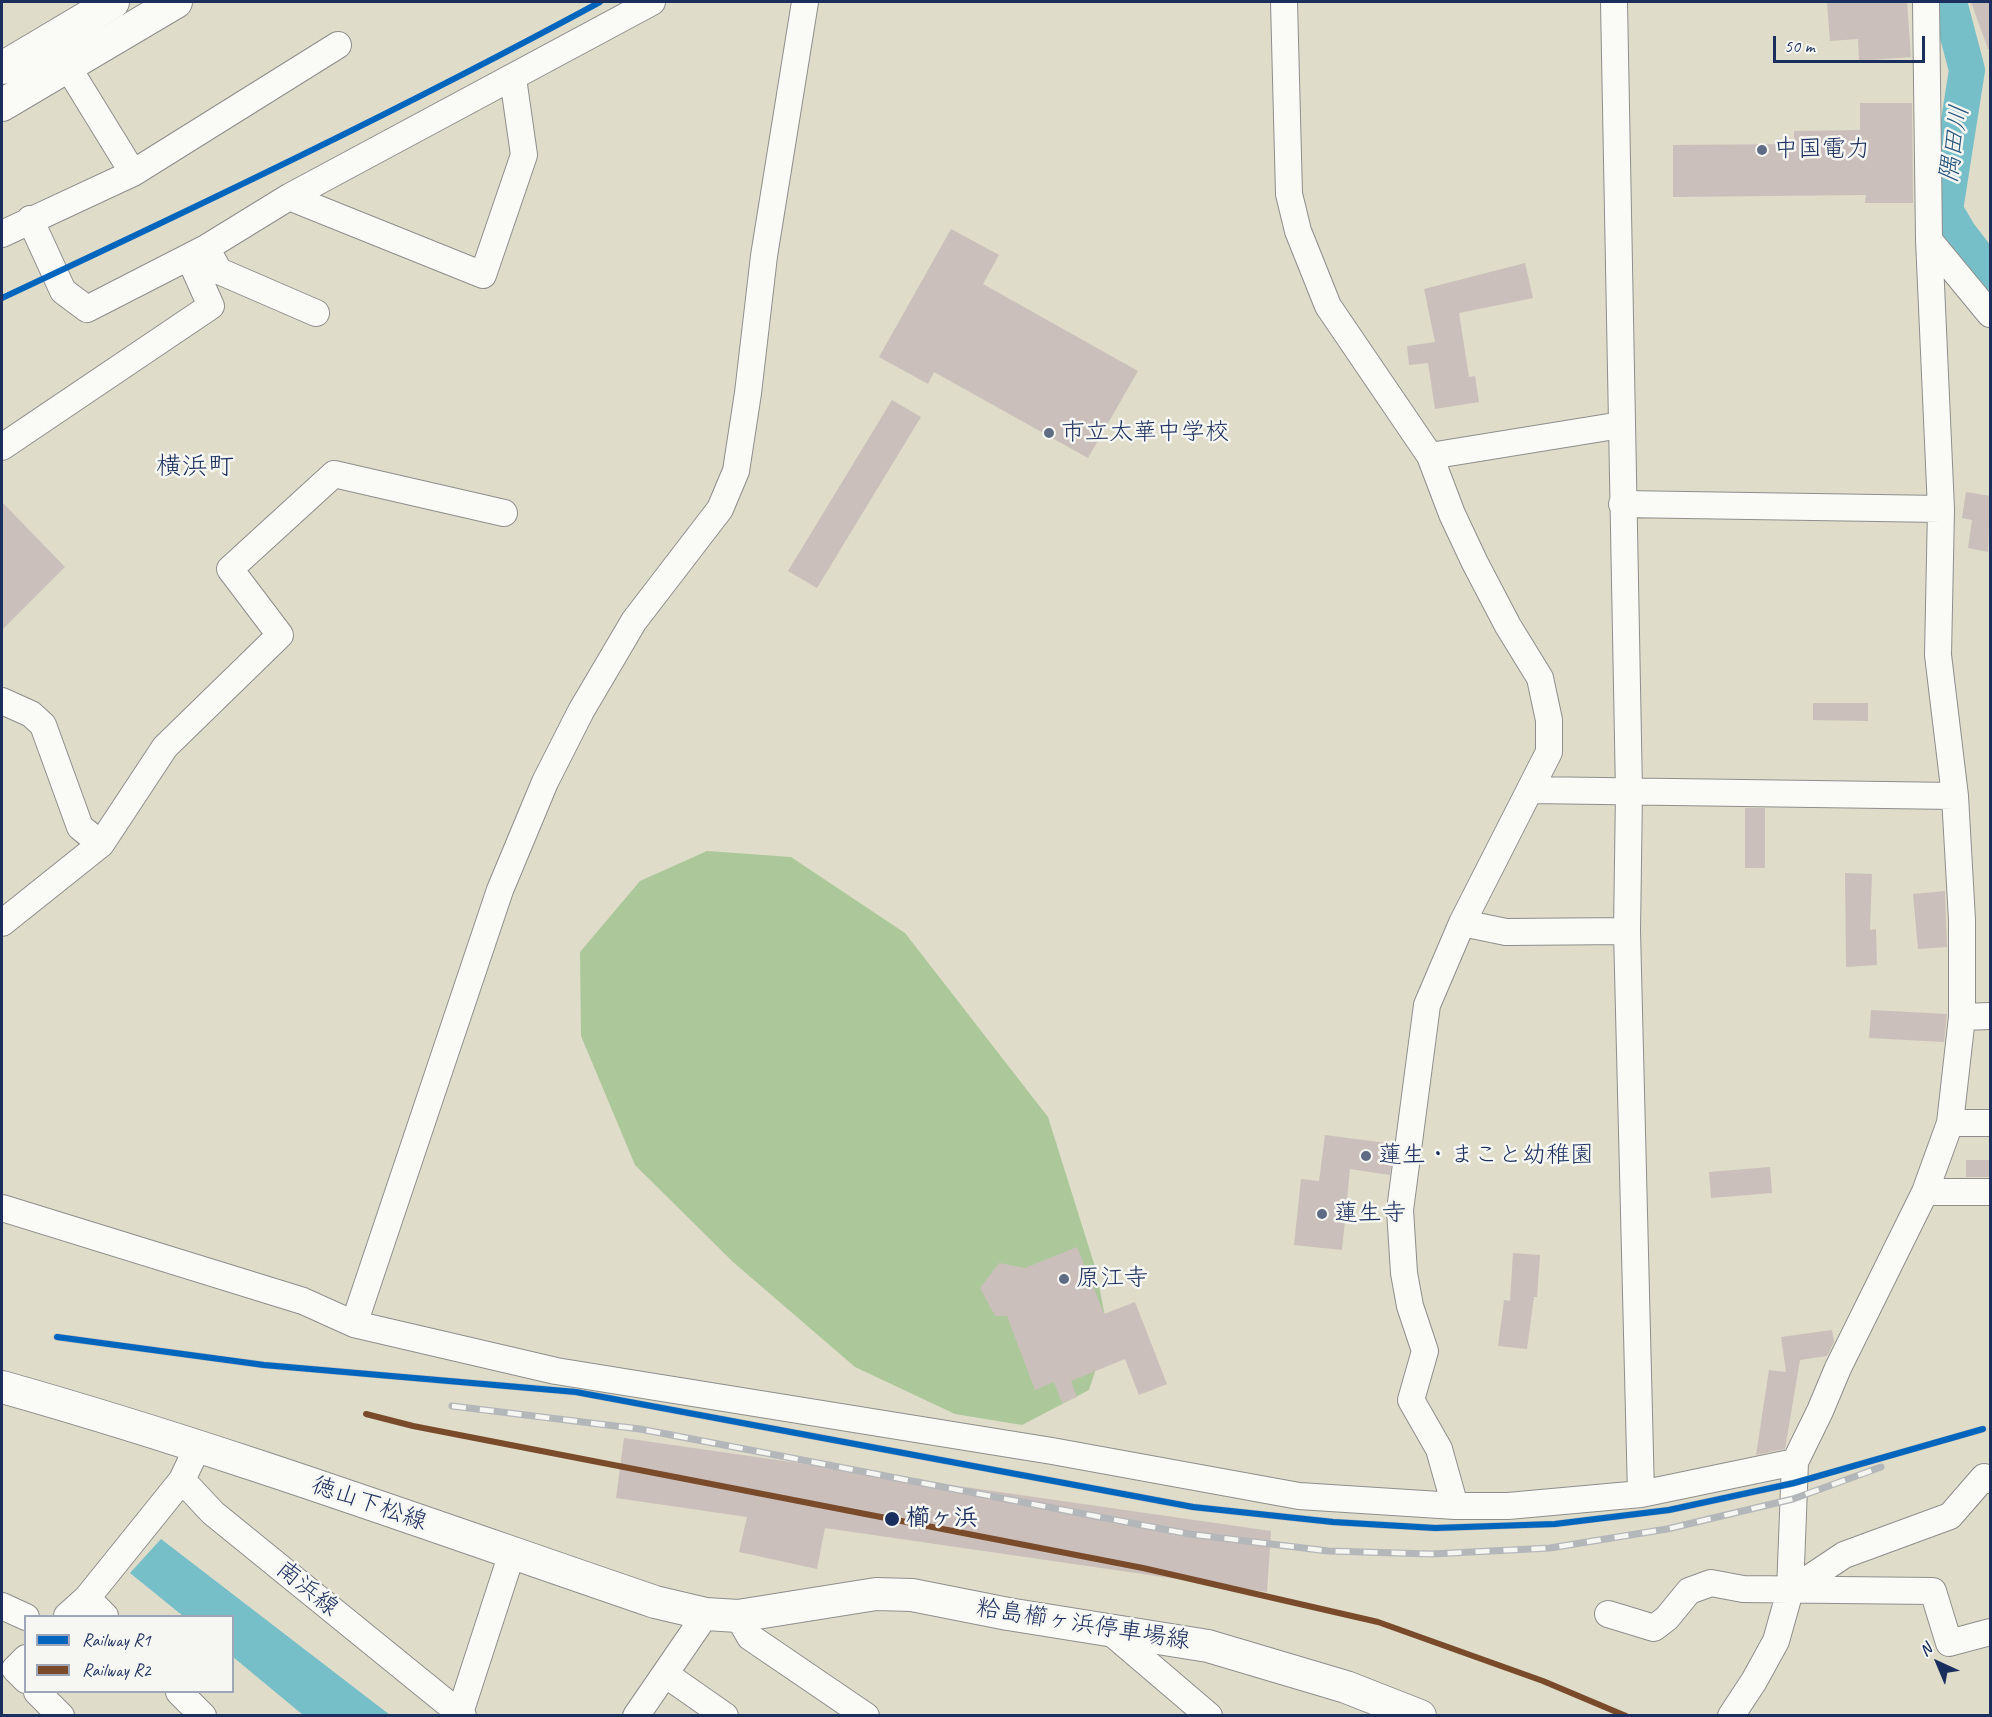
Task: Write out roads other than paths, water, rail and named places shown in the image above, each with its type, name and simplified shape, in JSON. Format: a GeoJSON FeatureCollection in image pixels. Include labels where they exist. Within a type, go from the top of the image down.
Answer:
{"type":"FeatureCollection","features":[{"type":"Feature","properties":{"kind":"main road"},"geometry":{"type":"LineString","coordinates":[[2,69],[113,2]]}},
{"type":"Feature","properties":{"kind":"main road"},"geometry":{"type":"LineString","coordinates":[[2,105],[176,2]]}},
{"type":"Feature","properties":{"kind":"main road","name":"徳山下松線"},"geometry":{"type":"LineString","coordinates":[[2,1387],[119,1420],[655,1602],[706,1614],[738,1616]]}},
{"type":"Feature","properties":{"kind":"main road","name":"粭島櫛ヶ浜停車場線"},"geometry":{"type":"LineString","coordinates":[[738,1616],[876,1594],[912,1595],[1008,1614],[1208,1646],[1346,1688],[1420,1716]]}},
{"type":"Feature","properties":{"kind":"street"},"geometry":{"type":"LineString","coordinates":[[33,227],[63,291],[87,309],[198,252],[289,197],[652,2]]}},
{"type":"Feature","properties":{"kind":"street"},"geometry":{"type":"LineString","coordinates":[[354,1324],[500,891],[545,782],[581,711],[634,621],[715,517],[736,471],[748,393],[764,256],[805,2]]}},
{"type":"Feature","properties":{"kind":"street"},"geometry":{"type":"LineString","coordinates":[[1284,2],[1289,194],[1298,231],[1328,306],[1430,456],[1452,514],[1475,563],[1540,678],[1549,720],[1549,752],[1462,923],[1427,1005],[1400,1210],[1404,1273],[1410,1306],[1425,1351],[1411,1400],[1439,1449],[1455,1506]]}},
{"type":"Feature","properties":{"kind":"street"},"geometry":{"type":"LineString","coordinates":[[1614,2],[1629,792],[1627,931],[1641,1494]]}},
{"type":"Feature","properties":{"kind":"street"},"geometry":{"type":"LineString","coordinates":[[1731,1716],[1754,1682],[1776,1641],[1790,1590],[1794,1462],[1925,1192],[1950,1123],[1962,1017],[1962,920],[1955,796],[1938,655],[1941,509],[1929,240],[1926,2]]}},
{"type":"Feature","properties":{"kind":"street"},"geometry":{"type":"LineString","coordinates":[[51,39],[133,173]]}},
{"type":"Feature","properties":{"kind":"street"},"geometry":{"type":"LineString","coordinates":[[2,234],[33,227],[133,173],[338,45]]}},
{"type":"Feature","properties":{"kind":"street"},"geometry":{"type":"LineString","coordinates":[[289,197],[483,275],[524,155],[513,78]]}},
{"type":"Feature","properties":{"kind":"street"},"geometry":{"type":"LineString","coordinates":[[1929,240],[1990,314]]}},
{"type":"Feature","properties":{"kind":"street"},"geometry":{"type":"LineString","coordinates":[[198,252],[219,271],[316,313]]}},
{"type":"Feature","properties":{"kind":"street"},"geometry":{"type":"LineString","coordinates":[[2,447],[211,306],[198,252]]}},
{"type":"Feature","properties":{"kind":"street"},"geometry":{"type":"LineString","coordinates":[[1430,456],[1621,425]]}},
{"type":"Feature","properties":{"kind":"street"},"geometry":{"type":"LineString","coordinates":[[2,923],[101,844],[165,747],[280,635],[230,569],[334,474],[504,513]]}},
{"type":"Feature","properties":{"kind":"street"},"geometry":{"type":"LineString","coordinates":[[1622,504],[1941,509]]}},
{"type":"Feature","properties":{"kind":"street"},"geometry":{"type":"LineString","coordinates":[[2,701],[31,714],[43,725],[81,827],[101,844]]}},
{"type":"Feature","properties":{"kind":"street"},"geometry":{"type":"LineString","coordinates":[[1530,790],[1955,796]]}},
{"type":"Feature","properties":{"kind":"street"},"geometry":{"type":"LineString","coordinates":[[1462,923],[1506,932],[1627,931]]}},
{"type":"Feature","properties":{"kind":"street"},"geometry":{"type":"LineString","coordinates":[[1962,1017],[1990,1016]]}},
{"type":"Feature","properties":{"kind":"street"},"geometry":{"type":"LineString","coordinates":[[1950,1123],[1990,1123]]}},
{"type":"Feature","properties":{"kind":"street"},"geometry":{"type":"LineString","coordinates":[[1925,1192],[1990,1192]]}},
{"type":"Feature","properties":{"kind":"street"},"geometry":{"type":"LineString","coordinates":[[2,1208],[303,1301],[354,1324],[556,1371],[1052,1452],[1299,1496],[1455,1506],[1508,1506],[1641,1494],[1794,1462]]}},
{"type":"Feature","properties":{"kind":"street"},"geometry":{"type":"LineString","coordinates":[[69,1615],[87,1598],[182,1480],[197,1448]]}},
{"type":"Feature","properties":{"kind":"street"},"geometry":{"type":"LineString","coordinates":[[1790,1590],[1844,1555],[1950,1516],[1984,1477],[1990,1480]]}},
{"type":"Feature","properties":{"kind":"street","name":"南浜線"},"geometry":{"type":"LineString","coordinates":[[182,1480],[213,1514],[462,1714]]}},
{"type":"Feature","properties":{"kind":"street"},"geometry":{"type":"LineString","coordinates":[[462,1714],[512,1553]]}},
{"type":"Feature","properties":{"kind":"street"},"geometry":{"type":"LineString","coordinates":[[1608,1614],[1654,1628],[1666,1618],[1689,1591],[1711,1582],[1743,1589],[1933,1591],[1949,1643],[1990,1632]]}},
{"type":"Feature","properties":{"kind":"street"},"geometry":{"type":"LineString","coordinates":[[87,1598],[103,1615]]}},
{"type":"Feature","properties":{"kind":"street"},"geometry":{"type":"LineString","coordinates":[[2,1606],[24,1616]]}},
{"type":"Feature","properties":{"kind":"street"},"geometry":{"type":"LineString","coordinates":[[636,1716],[706,1614]]}},
{"type":"Feature","properties":{"kind":"street"},"geometry":{"type":"LineString","coordinates":[[738,1616],[750,1636],[866,1716]]}},
{"type":"Feature","properties":{"kind":"street"},"geometry":{"type":"LineString","coordinates":[[1106,1628],[1209,1716]]}},
{"type":"Feature","properties":{"kind":"street"},"geometry":{"type":"LineString","coordinates":[[24,1660],[15,1669],[24,1678]]}},
{"type":"Feature","properties":{"kind":"street"},"geometry":{"type":"LineString","coordinates":[[665,1674],[725,1716]]}},
{"type":"Feature","properties":{"kind":"street"},"geometry":{"type":"LineString","coordinates":[[38,1693],[61,1716]]}},
{"type":"Feature","properties":{"kind":"street"},"geometry":{"type":"LineString","coordinates":[[180,1693],[203,1716]]}},
{"type":"Feature","properties":{"kind":"water"},"geometry":{"type":"Polygon","coordinates":[[[161,1539],[390,1715],[303,1715],[234,1658],[234,1615],[182,1615],[130,1573],[161,1539]]]}},
{"type":"Feature","properties":{"kind":"waterway","name":"隅田川"},"geometry":{"type":"LineString","coordinates":[[1949,2],[1967,70],[1945,210],[1959,234],[1990,274]]}},
{"type":"Feature","properties":{"kind":"railway"},"geometry":{"type":"LineString","coordinates":[[57,1337],[264,1365],[576,1392],[1193,1507],[1333,1522],[1435,1528],[1555,1524],[1669,1510],[1794,1483],[1983,1429]]}},
{"type":"Feature","properties":{"kind":"railway"},"geometry":{"type":"LineString","coordinates":[[452,1406],[640,1429],[1189,1534],[1328,1551],[1432,1554],[1550,1548],[1667,1529],[1793,1499],[1881,1467]]}},
{"type":"Feature","properties":{"kind":"rail line","name":"R1"},"geometry":{"type":"LineString","coordinates":[[2,298],[303,154],[452,80],[600,2]]}},
{"type":"Feature","properties":{"kind":"rail line","name":"R1"},"geometry":{"type":"LineString","coordinates":[[57,1337],[264,1365],[576,1392],[1193,1507],[1333,1522],[1435,1528],[1555,1524],[1669,1510],[1794,1483],[1983,1429]]}},
{"type":"Feature","properties":{"kind":"rail line","name":"R2"},"geometry":{"type":"LineString","coordinates":[[366,1414],[413,1426],[1143,1568],[1378,1622],[1543,1681],[1626,1716]]}},
{"type":"Feature","properties":{"kind":"place","name":"中国電力"},"geometry":{"type":"Point","coordinates":[1762,150]}},
{"type":"Feature","properties":{"kind":"place","name":"市立太華中学校"},"geometry":{"type":"Point","coordinates":[1049,433]}},
{"type":"Feature","properties":{"kind":"place","name":"蓮生・まこと幼稚園"},"geometry":{"type":"Point","coordinates":[1366,1156]}},
{"type":"Feature","properties":{"kind":"place","name":"蓮生寺"},"geometry":{"type":"Point","coordinates":[1322,1214]}},
{"type":"Feature","properties":{"kind":"place","name":"原江寺"},"geometry":{"type":"Point","coordinates":[1064,1279]}},
{"type":"Feature","properties":{"kind":"place","name":"櫛ヶ浜"},"geometry":{"type":"Point","coordinates":[892,1519]}},
{"type":"Feature","properties":{"kind":"district","name":"横浜町"},"geometry":{"type":"Point","coordinates":[195,467]}}]}
